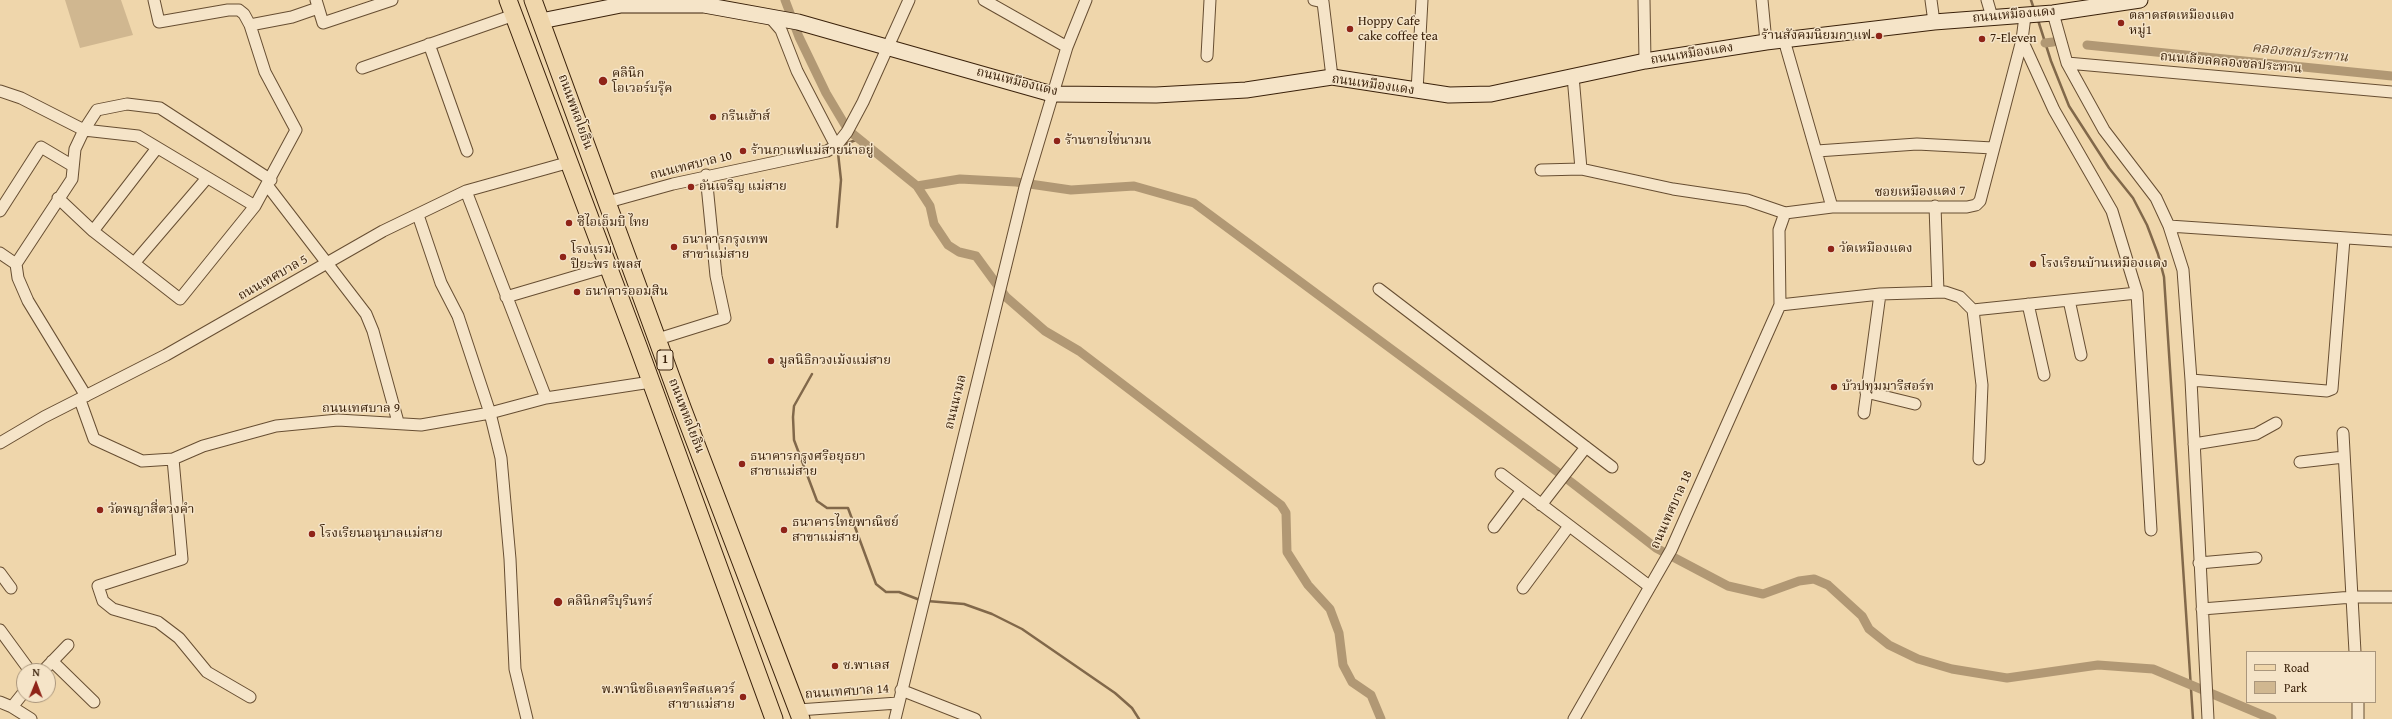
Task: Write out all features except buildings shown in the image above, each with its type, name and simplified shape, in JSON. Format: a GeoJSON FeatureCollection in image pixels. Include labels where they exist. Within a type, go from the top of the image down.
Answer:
{"type":"FeatureCollection","features":[{"type":"Feature","properties":{"kind":"main road","name":"ถนนพหลโยธิน"},"geometry":{"type":"LineString","coordinates":[[533,0],[671,375],[800,714]]}},
{"type":"Feature","properties":{"kind":"main road","name":"ถนนพหลโยธิน"},"geometry":{"type":"LineString","coordinates":[[511,7],[638,346],[774,719]]}},
{"type":"Feature","properties":{"kind":"main road"},"geometry":{"type":"LineString","coordinates":[[638,346],[658,340]]}},
{"type":"Feature","properties":{"kind":"main road"},"geometry":{"type":"LineString","coordinates":[[651,382],[671,375]]}},
{"type":"Feature","properties":{"kind":"street"},"geometry":{"type":"LineString","coordinates":[[58,198],[92,231],[135,262],[180,299],[255,206],[296,130],[265,72],[250,25],[239,10],[228,10],[159,22],[154,0]]}},
{"type":"Feature","properties":{"kind":"street"},"geometry":{"type":"LineString","coordinates":[[250,25],[292,17],[317,4],[323,23],[392,0]]}},
{"type":"Feature","properties":{"kind":"street"},"geometry":{"type":"LineString","coordinates":[[841,139],[888,47],[909,0]]}},
{"type":"Feature","properties":{"kind":"street"},"geometry":{"type":"LineString","coordinates":[[984,0],[1067,47]]}},
{"type":"Feature","properties":{"kind":"street","name":"ถนนนามล"},"geometry":{"type":"LineString","coordinates":[[895,719],[997,294],[1025,184],[1067,47],[1086,0]]}},
{"type":"Feature","properties":{"kind":"street"},"geometry":{"type":"LineString","coordinates":[[1207,56],[1210,0]]}},
{"type":"Feature","properties":{"kind":"street"},"geometry":{"type":"LineString","coordinates":[[1314,0],[1323,2],[1332,77]]}},
{"type":"Feature","properties":{"kind":"street"},"geometry":{"type":"LineString","coordinates":[[1417,90],[1422,0]]}},
{"type":"Feature","properties":{"kind":"street"},"geometry":{"type":"LineString","coordinates":[[1644,0],[1646,61]]}},
{"type":"Feature","properties":{"kind":"street"},"geometry":{"type":"LineString","coordinates":[[1762,0],[1766,42]]}},
{"type":"Feature","properties":{"kind":"street"},"geometry":{"type":"LineString","coordinates":[[1931,0],[1934,22]]}},
{"type":"Feature","properties":{"kind":"street"},"geometry":{"type":"LineString","coordinates":[[1987,0],[1992,17]]}},
{"type":"Feature","properties":{"kind":"street","name":"ถนนเหมืองแดง"},"geometry":{"type":"LineString","coordinates":[[541,21],[621,5],[664,3],[704,5],[798,22],[1052,94],[1156,95],[1246,90],[1332,77],[1449,96],[1490,94],[1646,61],[1766,42],[1934,22],[2039,14],[2102,3],[2140,0]]}},
{"type":"Feature","properties":{"kind":"street"},"geometry":{"type":"LineString","coordinates":[[362,68],[429,44],[511,7]]}},
{"type":"Feature","properties":{"kind":"street"},"geometry":{"type":"LineString","coordinates":[[2039,14],[2068,63],[2104,130],[2156,198],[2169,226],[2183,270],[2191,380],[2208,719]]}},
{"type":"Feature","properties":{"kind":"street","name":"ซอยเหมืองแดง 7"},"geometry":{"type":"LineString","coordinates":[[1785,213],[1832,207],[1967,207],[1976,205],[1980,201],[2022,40],[2039,14]]}},
{"type":"Feature","properties":{"kind":"street"},"geometry":{"type":"LineString","coordinates":[[772,17],[781,30],[797,71],[841,139]]}},
{"type":"Feature","properties":{"kind":"street"},"geometry":{"type":"LineString","coordinates":[[1784,40],[1832,207]]}},
{"type":"Feature","properties":{"kind":"street"},"geometry":{"type":"LineString","coordinates":[[2022,40],[2054,110],[2112,211],[2137,293],[2151,530]]}},
{"type":"Feature","properties":{"kind":"street"},"geometry":{"type":"LineString","coordinates":[[429,44],[466,151]]}},
{"type":"Feature","properties":{"kind":"street","name":"ถนนเลียลคลองชลประทาน"},"geometry":{"type":"LineString","coordinates":[[2068,63],[2392,92]]}},
{"type":"Feature","properties":{"kind":"street"},"geometry":{"type":"LineString","coordinates":[[1573,76],[1581,169]]}},
{"type":"Feature","properties":{"kind":"street"},"geometry":{"type":"LineString","coordinates":[[0,91],[21,98],[84,130],[138,136],[255,206]]}},
{"type":"Feature","properties":{"kind":"street"},"geometry":{"type":"LineString","coordinates":[[0,253],[16,264],[58,198],[72,179],[76,149],[84,130],[97,110],[127,104],[160,108],[269,182],[366,314],[373,331],[398,422]]}},
{"type":"Feature","properties":{"kind":"street","name":"ถนนเทศบาล 10"},"geometry":{"type":"LineString","coordinates":[[608,202],[706,175],[827,151],[841,139]]}},
{"type":"Feature","properties":{"kind":"street"},"geometry":{"type":"LineString","coordinates":[[1817,151],[1917,144],[1993,148]]}},
{"type":"Feature","properties":{"kind":"street"},"geometry":{"type":"LineString","coordinates":[[0,211],[41,147],[73,166]]}},
{"type":"Feature","properties":{"kind":"street"},"geometry":{"type":"LineString","coordinates":[[92,231],[157,148]]}},
{"type":"Feature","properties":{"kind":"street","name":"ถนนเทศบาล 5"},"geometry":{"type":"LineString","coordinates":[[0,443],[166,355],[383,231],[466,191],[570,162]]}},
{"type":"Feature","properties":{"kind":"street"},"geometry":{"type":"LineString","coordinates":[[1541,170],[1581,169],[1673,189],[1747,200],[1785,213],[1779,230],[1780,305],[1880,294],[1938,292],[1954,294],[1960,297],[1973,310],[1982,385],[1979,459]]}},
{"type":"Feature","properties":{"kind":"street"},"geometry":{"type":"LineString","coordinates":[[658,340],[725,318],[716,276],[706,175]]}},
{"type":"Feature","properties":{"kind":"street"},"geometry":{"type":"LineString","coordinates":[[135,262],[207,178]]}},
{"type":"Feature","properties":{"kind":"street"},"geometry":{"type":"LineString","coordinates":[[466,191],[546,398]]}},
{"type":"Feature","properties":{"kind":"street"},"geometry":{"type":"LineString","coordinates":[[1935,206],[1938,292]]}},
{"type":"Feature","properties":{"kind":"street"},"geometry":{"type":"LineString","coordinates":[[418,215],[441,283],[458,316],[490,413],[501,458],[510,559],[515,670],[527,719]]}},
{"type":"Feature","properties":{"kind":"street"},"geometry":{"type":"LineString","coordinates":[[2169,226],[2344,239],[2350,237],[2392,241]]}},
{"type":"Feature","properties":{"kind":"street"},"geometry":{"type":"LineString","coordinates":[[2191,380],[2327,391],[2332,389],[2344,239]]}},
{"type":"Feature","properties":{"kind":"street","name":"ถนนเทศบาล 9"},"geometry":{"type":"LineString","coordinates":[[16,264],[18,278],[28,301],[83,398],[94,439],[142,461],[173,459],[203,446],[276,426],[338,420],[398,422],[421,425],[490,413],[546,398],[651,382]]}},
{"type":"Feature","properties":{"kind":"street"},"geometry":{"type":"LineString","coordinates":[[506,297],[608,267]]}},
{"type":"Feature","properties":{"kind":"street"},"geometry":{"type":"LineString","coordinates":[[1379,289],[1612,466]]}},
{"type":"Feature","properties":{"kind":"street"},"geometry":{"type":"LineString","coordinates":[[1973,310],[2137,293]]}},
{"type":"Feature","properties":{"kind":"street"},"geometry":{"type":"LineString","coordinates":[[1864,413],[1880,294]]}},
{"type":"Feature","properties":{"kind":"street"},"geometry":{"type":"LineString","coordinates":[[2069,300],[2081,355]]}},
{"type":"Feature","properties":{"kind":"street"},"geometry":{"type":"LineString","coordinates":[[2028,304],[2044,375]]}},
{"type":"Feature","properties":{"kind":"street","name":"ถนนเทศบาล 18"},"geometry":{"type":"LineString","coordinates":[[1574,719],[1671,550],[1780,305]]}},
{"type":"Feature","properties":{"kind":"street"},"geometry":{"type":"LineString","coordinates":[[1866,392],[1915,404]]}},
{"type":"Feature","properties":{"kind":"street"},"geometry":{"type":"LineString","coordinates":[[2194,444],[2256,434],[2276,423]]}},
{"type":"Feature","properties":{"kind":"street"},"geometry":{"type":"LineString","coordinates":[[2343,433],[2355,651]]}},
{"type":"Feature","properties":{"kind":"street"},"geometry":{"type":"LineString","coordinates":[[1541,505],[1586,447]]}},
{"type":"Feature","properties":{"kind":"street"},"geometry":{"type":"LineString","coordinates":[[2300,462],[2344,457]]}},
{"type":"Feature","properties":{"kind":"street"},"geometry":{"type":"LineString","coordinates":[[173,459],[182,559],[98,586],[103,601],[113,609],[158,622],[179,638],[207,672],[250,697]]}},
{"type":"Feature","properties":{"kind":"street"},"geometry":{"type":"LineString","coordinates":[[1501,474],[1649,586]]}},
{"type":"Feature","properties":{"kind":"street"},"geometry":{"type":"LineString","coordinates":[[1494,527],[1522,490]]}},
{"type":"Feature","properties":{"kind":"street"},"geometry":{"type":"LineString","coordinates":[[1523,588],[1569,526]]}},
{"type":"Feature","properties":{"kind":"street"},"geometry":{"type":"LineString","coordinates":[[2199,563],[2256,558]]}},
{"type":"Feature","properties":{"kind":"street"},"geometry":{"type":"LineString","coordinates":[[0,573],[11,588]]}},
{"type":"Feature","properties":{"kind":"street"},"geometry":{"type":"LineString","coordinates":[[2202,609],[2353,597],[2392,597]]}},
{"type":"Feature","properties":{"kind":"street"},"geometry":{"type":"LineString","coordinates":[[0,630],[24,663]]}},
{"type":"Feature","properties":{"kind":"street"},"geometry":{"type":"LineString","coordinates":[[68,645],[52,661],[94,702]]}},
{"type":"Feature","properties":{"kind":"street"},"geometry":{"type":"LineString","coordinates":[[901,690],[975,719]]}},
{"type":"Feature","properties":{"kind":"street"},"geometry":{"type":"LineString","coordinates":[[0,702],[12,707],[31,719]]}},
{"type":"Feature","properties":{"kind":"street"},"geometry":{"type":"LineString","coordinates":[[12,707],[16,702]]}},
{"type":"Feature","properties":{"kind":"street","name":"ถนนเทศบาล 14"},"geometry":{"type":"LineString","coordinates":[[800,714],[898,703]]}},
{"type":"Feature","properties":{"kind":"street"},"geometry":{"type":"LineString","coordinates":[[2358,703],[2358,719]]}},
{"type":"Feature","properties":{"kind":"green space"},"geometry":{"type":"Polygon","coordinates":[[[65,0],[121,0],[133,35],[80,48],[65,0]]]}},
{"type":"Feature","properties":{"kind":"waterway"},"geometry":{"type":"LineString","coordinates":[[785,0],[799,37],[826,93],[848,130],[917,186],[930,206],[934,224],[948,245],[959,252],[976,256],[1006,297],[1045,331],[1079,351],[1281,505],[1286,513],[1287,552],[1308,585],[1330,609],[1339,633],[1343,665],[1352,682],[1371,695],[1381,719]]}},
{"type":"Feature","properties":{"kind":"waterway"},"geometry":{"type":"LineString","coordinates":[[2031,0],[2034,9]]}},
{"type":"Feature","properties":{"kind":"waterway"},"geometry":{"type":"LineString","coordinates":[[2038,20],[2051,61],[2069,106],[2109,168],[2133,198],[2147,225],[2158,254],[2164,277],[2193,719]]}},
{"type":"Feature","properties":{"kind":"waterway","name":"คลองชลประทาน"},"geometry":{"type":"LineString","coordinates":[[2045,43],[2053,42]]}},
{"type":"Feature","properties":{"kind":"waterway","name":"คลองชลประทาน"},"geometry":{"type":"LineString","coordinates":[[2087,45],[2392,76]]}},
{"type":"Feature","properties":{"kind":"waterway"},"geometry":{"type":"LineString","coordinates":[[837,227],[841,180],[838,153],[845,144],[859,139]]}},
{"type":"Feature","properties":{"kind":"waterway"},"geometry":{"type":"LineString","coordinates":[[917,186],[960,179],[1016,182],[1071,190],[1134,186],[1194,203],[1571,482],[1656,548],[1728,586],[1763,594],[1799,581],[1814,579],[1828,585],[1862,616],[1869,629],[1889,645],[1918,659],[1952,669],[2007,678],[2098,665],[2153,669],[2272,719]]}},
{"type":"Feature","properties":{"kind":"waterway"},"geometry":{"type":"LineString","coordinates":[[812,374],[794,406],[793,417],[794,440],[817,501],[827,508],[848,508],[876,584],[886,592],[899,592],[920,600]]}},
{"type":"Feature","properties":{"kind":"waterway"},"geometry":{"type":"LineString","coordinates":[[927,601],[964,604],[992,614],[1022,629],[1115,693],[1132,708],[1139,719]]}},
{"type":"Feature","properties":{"kind":"place","name":"ตลาดสดเหมืองแดง หมู่1"},"geometry":{"type":"Point","coordinates":[2121,23]}},
{"type":"Feature","properties":{"kind":"place","name":"Hoppy Cafe cake coffee tea"},"geometry":{"type":"Point","coordinates":[1350,29]}},
{"type":"Feature","properties":{"kind":"place","name":"ร้านสังคมนิยมกาแฟ"},"geometry":{"type":"Point","coordinates":[1879,36]}},
{"type":"Feature","properties":{"kind":"place","name":"7-Eleven"},"geometry":{"type":"Point","coordinates":[1982,39]}},
{"type":"Feature","properties":{"kind":"place","name":"คลินิก โอเวอร์บรุ๊ค"},"geometry":{"type":"Point","coordinates":[603,81]}},
{"type":"Feature","properties":{"kind":"place","name":"กรีนเฮ้าส์"},"geometry":{"type":"Point","coordinates":[713,117]}},
{"type":"Feature","properties":{"kind":"place","name":"ร้านขายไข่นามน"},"geometry":{"type":"Point","coordinates":[1057,141]}},
{"type":"Feature","properties":{"kind":"place","name":"ร้านกาแฟแม่สายน่าอยู่"},"geometry":{"type":"Point","coordinates":[743,151]}},
{"type":"Feature","properties":{"kind":"place","name":"อันเจริญ แม่สาย"},"geometry":{"type":"Point","coordinates":[691,187]}},
{"type":"Feature","properties":{"kind":"place","name":"ซีไอเอ็มบี ไทย"},"geometry":{"type":"Point","coordinates":[569,223]}},
{"type":"Feature","properties":{"kind":"place","name":"ธนาคารกรุงเทพ สาขาแม่สาย"},"geometry":{"type":"Point","coordinates":[674,247]}},
{"type":"Feature","properties":{"kind":"place","name":"วัดเหมืองแดง"},"geometry":{"type":"Point","coordinates":[1831,249]}},
{"type":"Feature","properties":{"kind":"place","name":"โรงแรม ปิยะพร เพลส"},"geometry":{"type":"Point","coordinates":[563,257]}},
{"type":"Feature","properties":{"kind":"place","name":"โรงเรียนบ้านเหมืองแดง"},"geometry":{"type":"Point","coordinates":[2033,264]}},
{"type":"Feature","properties":{"kind":"place","name":"ธนาคารออมสิน"},"geometry":{"type":"Point","coordinates":[577,292]}},
{"type":"Feature","properties":{"kind":"place","name":"มูลนิธิกวงเม้งแม่สาย"},"geometry":{"type":"Point","coordinates":[771,361]}},
{"type":"Feature","properties":{"kind":"place","name":"บัวปทุมมารีสอร์ท"},"geometry":{"type":"Point","coordinates":[1834,387]}},
{"type":"Feature","properties":{"kind":"place","name":"ธนาคารกรุงศรีอยุธยา สาขาแม่สาย"},"geometry":{"type":"Point","coordinates":[742,464]}},
{"type":"Feature","properties":{"kind":"place","name":"วัดพญาสี่ตวงคำ"},"geometry":{"type":"Point","coordinates":[100,510]}},
{"type":"Feature","properties":{"kind":"place","name":"ธนาคารไทยพาณิชย์ สาขาแม่สาย"},"geometry":{"type":"Point","coordinates":[784,530]}},
{"type":"Feature","properties":{"kind":"place","name":"โรงเรียนอนุบาลแม่สาย"},"geometry":{"type":"Point","coordinates":[312,534]}},
{"type":"Feature","properties":{"kind":"place","name":"คลินิกศรีบุรินทร์"},"geometry":{"type":"Point","coordinates":[558,602]}},
{"type":"Feature","properties":{"kind":"place","name":"ช.พาเลส"},"geometry":{"type":"Point","coordinates":[835,666]}},
{"type":"Feature","properties":{"kind":"place","name":"พ.พานิชอีเลคทริคสแควร์ สาขาแม่สาย"},"geometry":{"type":"Point","coordinates":[743,697]}}]}
